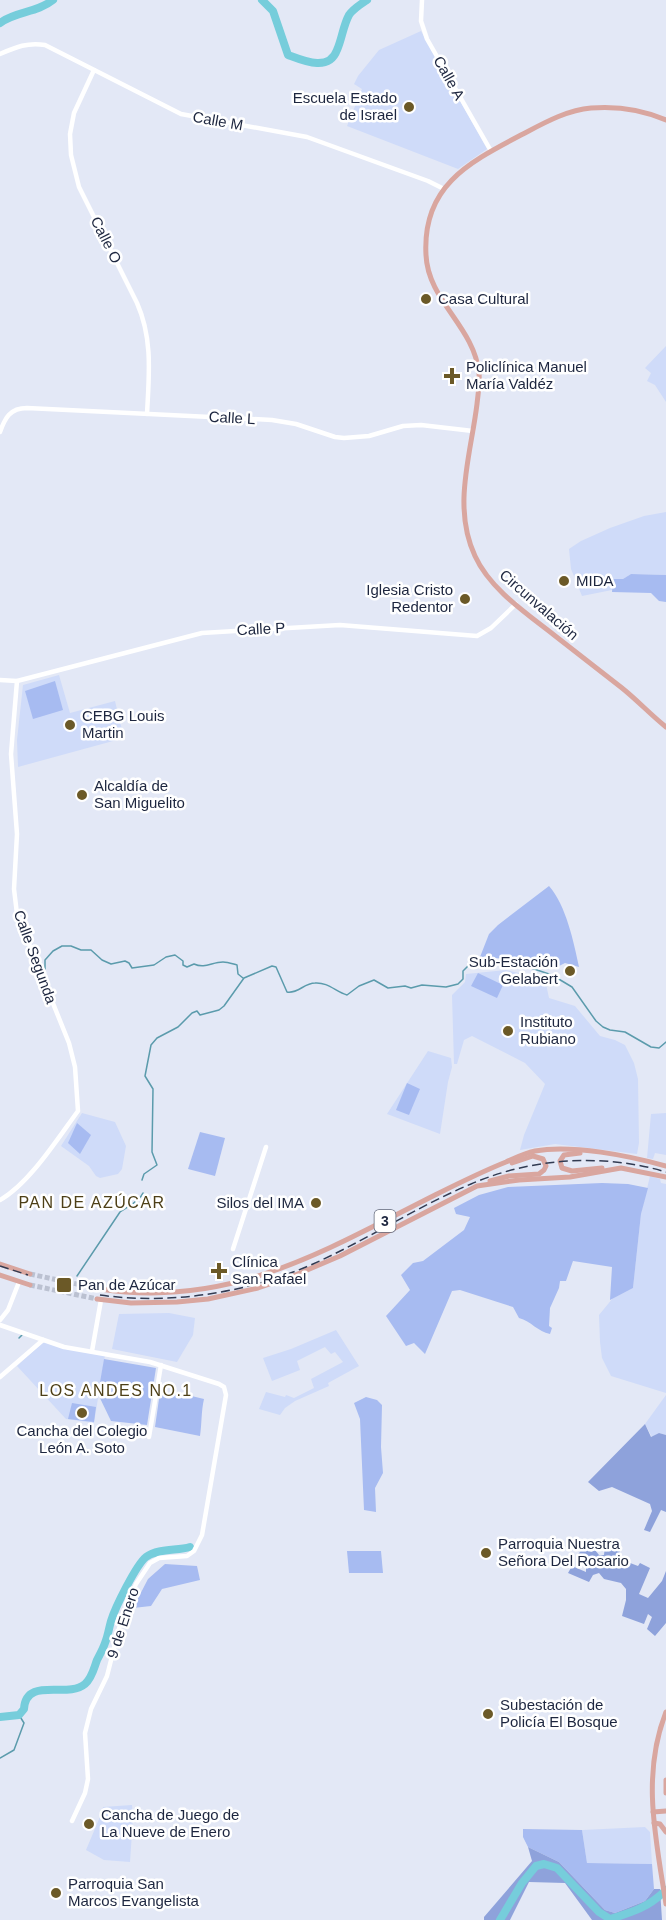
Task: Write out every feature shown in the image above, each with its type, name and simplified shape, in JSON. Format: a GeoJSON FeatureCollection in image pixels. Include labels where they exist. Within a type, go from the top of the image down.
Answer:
{"type":"FeatureCollection","features":[{"type":"Feature","properties":{"kind":"main road","name":"Circunvalación"},"geometry":{"type":"LineString","coordinates":[[666,120],[642,111],[622,108],[575,110],[545,122],[491,151],[464,167],[444,189],[433,207],[427,227],[426,258],[439,297],[460,325],[476,358],[479,387],[463,503],[469,540],[475,556],[488,577],[516,604],[633,697],[666,727]]}},
{"type":"Feature","properties":{"kind":"main road","name":"3"},"geometry":{"type":"LineString","coordinates":[[100,1289],[138,1294],[169,1293],[208,1289],[265,1275],[320,1253],[486,1170],[526,1153],[571,1149],[666,1166]]}},
{"type":"Feature","properties":{"kind":"main road"},"geometry":{"type":"LineString","coordinates":[[605,1154],[567,1153],[562,1157],[560,1164],[562,1168],[569,1171],[621,1168]]}},
{"type":"Feature","properties":{"kind":"main road"},"geometry":{"type":"LineString","coordinates":[[477,1186],[509,1176],[539,1174],[544,1170],[546,1163],[542,1158],[533,1156],[486,1170]]}},
{"type":"Feature","properties":{"kind":"main road","name":"3"},"geometry":{"type":"LineString","coordinates":[[99,1300],[150,1304],[177,1302],[236,1294],[268,1285],[340,1256],[477,1186],[519,1180],[570,1177],[621,1168],[666,1177]]}},
{"type":"Feature","properties":{"kind":"main road"},"geometry":{"type":"LineString","coordinates":[[0,1264],[30,1274]]}},
{"type":"Feature","properties":{"kind":"main road"},"geometry":{"type":"LineString","coordinates":[[0,1275],[30,1285]]}},
{"type":"Feature","properties":{"kind":"main road"},"geometry":{"type":"LineString","coordinates":[[666,1712],[657,1740],[652,1774],[654,1823],[666,1904]]}},
{"type":"Feature","properties":{"kind":"main road"},"geometry":{"type":"LineString","coordinates":[[666,1780],[666,1792]]}},
{"type":"Feature","properties":{"kind":"main road"},"geometry":{"type":"LineString","coordinates":[[653,1812],[666,1811]]}},
{"type":"Feature","properties":{"kind":"main road"},"geometry":{"type":"LineString","coordinates":[[654,1823],[660,1824],[666,1832]]}},
{"type":"Feature","properties":{"kind":"street","name":"Calle A"},"geometry":{"type":"LineString","coordinates":[[422,0],[421,21],[427,39],[491,151]]}},
{"type":"Feature","properties":{"kind":"street","name":"Calle M"},"geometry":{"type":"LineString","coordinates":[[0,54],[21,45],[45,45],[181,114],[307,137],[444,189]]}},
{"type":"Feature","properties":{"kind":"street","name":"Calle O"},"geometry":{"type":"LineString","coordinates":[[94,70],[74,113],[70,134],[71,155],[79,187],[145,322],[149,341],[147,414]]}},
{"type":"Feature","properties":{"kind":"street","name":"Calle L"},"geometry":{"type":"LineString","coordinates":[[0,432],[7,417],[14,410],[21,408],[272,420],[296,424],[344,438],[369,436],[403,426],[421,425],[473,431]]}},
{"type":"Feature","properties":{"kind":"street","name":"Calle P"},"geometry":{"type":"LineString","coordinates":[[0,680],[17,681],[202,633],[340,625],[477,636],[491,628],[516,604]]}},
{"type":"Feature","properties":{"kind":"street","name":"Calle Segunda"},"geometry":{"type":"LineString","coordinates":[[0,1200],[9,1195],[43,1159],[78,1111],[75,1067],[69,1042],[17,914],[14,900],[17,840],[11,754],[17,681]]}},
{"type":"Feature","properties":{"kind":"street"},"geometry":{"type":"LineString","coordinates":[[232,1249],[266,1147]]}},
{"type":"Feature","properties":{"kind":"street"},"geometry":{"type":"LineString","coordinates":[[0,1320],[8,1310],[19,1282]]}},
{"type":"Feature","properties":{"kind":"street"},"geometry":{"type":"LineString","coordinates":[[92,1351],[99,1300]]}},
{"type":"Feature","properties":{"kind":"street"},"geometry":{"type":"LineString","coordinates":[[0,1326],[64,1347],[124,1356],[160,1365],[149,1437]]}},
{"type":"Feature","properties":{"kind":"street"},"geometry":{"type":"LineString","coordinates":[[0,1377],[43,1340]]}},
{"type":"Feature","properties":{"kind":"street","name":"9 de Enero"},"geometry":{"type":"LineString","coordinates":[[72,1821],[87,1786],[88,1760],[85,1733],[96,1695],[107,1676],[121,1621],[136,1584],[150,1563],[159,1558],[187,1556],[194,1551],[202,1535],[225,1390],[219,1384],[160,1365]]}},
{"type":"Feature","properties":{"kind":"shaded area","name":"Escuela Estado de Israel"},"geometry":{"type":"Polygon","coordinates":[[[421,31],[487,149],[458,169],[347,126],[362,89],[354,84],[358,76],[379,50],[421,31]]]}},
{"type":"Feature","properties":{"kind":"shaded area"},"geometry":{"type":"Polygon","coordinates":[[[666,346],[666,402],[655,385],[647,381],[651,373],[645,368],[666,346]]]}},
{"type":"Feature","properties":{"kind":"shaded area"},"geometry":{"type":"Polygon","coordinates":[[[666,512],[666,575],[631,574],[623,579],[613,579],[612,590],[582,596],[571,569],[569,549],[610,528],[644,516],[666,512]]]}},
{"type":"Feature","properties":{"kind":"shaded area"},"geometry":{"type":"Polygon","coordinates":[[[631,574],[666,575],[666,602],[659,601],[651,593],[612,592],[613,579],[623,579],[631,574]]]}},
{"type":"Feature","properties":{"kind":"shaded area","name":"CEBG Louis Martin"},"geometry":{"type":"Polygon","coordinates":[[[59,675],[70,713],[115,701],[124,738],[18,767],[17,740],[23,685],[59,675]]]}},
{"type":"Feature","properties":{"kind":"shaded area"},"geometry":{"type":"Polygon","coordinates":[[[55,681],[63,710],[33,719],[25,691],[55,681]]]}},
{"type":"Feature","properties":{"kind":"shaded area"},"geometry":{"type":"Polygon","coordinates":[[[549,886],[565,914],[579,967],[565,963],[555,968],[512,959],[480,957],[489,934],[549,886]]]}},
{"type":"Feature","properties":{"kind":"shaded area"},"geometry":{"type":"Polygon","coordinates":[[[506,970],[545,979],[549,998],[575,1006],[600,1036],[625,1045],[634,1063],[638,1079],[639,1143],[637,1154],[555,1144],[520,1150],[545,1084],[525,1063],[472,1036],[464,1040],[457,1064],[454,1064],[452,995],[465,982],[466,974],[506,970]]]}},
{"type":"Feature","properties":{"kind":"shaded area"},"geometry":{"type":"Polygon","coordinates":[[[478,973],[503,985],[497,998],[471,986],[478,973]]]}},
{"type":"Feature","properties":{"kind":"shaded area"},"geometry":{"type":"Polygon","coordinates":[[[428,1051],[451,1058],[452,1067],[440,1134],[387,1114],[428,1051]]]}},
{"type":"Feature","properties":{"kind":"shaded area"},"geometry":{"type":"Polygon","coordinates":[[[407,1083],[420,1089],[409,1115],[396,1110],[407,1083]]]}},
{"type":"Feature","properties":{"kind":"shaded area"},"geometry":{"type":"Polygon","coordinates":[[[82,1113],[115,1122],[126,1146],[122,1169],[118,1174],[100,1178],[89,1166],[61,1146],[82,1113]]]}},
{"type":"Feature","properties":{"kind":"shaded area"},"geometry":{"type":"Polygon","coordinates":[[[666,1113],[666,1155],[655,1153],[653,1159],[647,1158],[651,1114],[666,1113]]]}},
{"type":"Feature","properties":{"kind":"shaded area"},"geometry":{"type":"Polygon","coordinates":[[[77,1123],[91,1135],[80,1154],[68,1143],[77,1123]]]}},
{"type":"Feature","properties":{"kind":"shaded area"},"geometry":{"type":"Polygon","coordinates":[[[200,1132],[225,1138],[215,1176],[188,1169],[200,1132]]]}},
{"type":"Feature","properties":{"kind":"shaded area"},"geometry":{"type":"Polygon","coordinates":[[[650,1176],[666,1184],[666,1393],[611,1376],[602,1358],[600,1342],[599,1315],[613,1298],[633,1288],[641,1214],[650,1176]]]}},
{"type":"Feature","properties":{"kind":"shaded area"},"geometry":{"type":"Polygon","coordinates":[[[628,1184],[648,1188],[641,1214],[633,1288],[610,1300],[612,1267],[573,1261],[566,1281],[560,1281],[550,1308],[549,1326],[552,1328],[550,1334],[519,1318],[513,1307],[460,1290],[452,1291],[425,1354],[414,1343],[406,1346],[386,1316],[410,1290],[401,1275],[413,1263],[423,1261],[464,1230],[470,1217],[456,1214],[454,1208],[479,1195],[508,1187],[628,1184]]]}},
{"type":"Feature","properties":{"kind":"shaded area"},"geometry":{"type":"Polygon","coordinates":[[[169,1313],[195,1318],[193,1335],[177,1362],[112,1349],[119,1314],[169,1313]]]}},
{"type":"Feature","properties":{"kind":"shaded area"},"geometry":{"type":"Polygon","coordinates":[[[336,1330],[359,1366],[328,1383],[329,1386],[295,1401],[280,1415],[259,1409],[266,1392],[294,1398],[314,1388],[311,1379],[343,1362],[335,1352],[331,1354],[325,1347],[297,1361],[300,1370],[272,1381],[263,1358],[336,1330]]]}},
{"type":"Feature","properties":{"kind":"shaded area"},"geometry":{"type":"Polygon","coordinates":[[[43,1342],[105,1355],[94,1423],[66,1419],[17,1366],[43,1342]]]}},
{"type":"Feature","properties":{"kind":"shaded area"},"geometry":{"type":"Polygon","coordinates":[[[104,1359],[156,1368],[147,1425],[111,1421],[98,1394],[104,1359]]]}},
{"type":"Feature","properties":{"kind":"shaded area"},"geometry":{"type":"Polygon","coordinates":[[[160,1392],[175,1392],[204,1399],[200,1436],[155,1427],[160,1392]]]}},
{"type":"Feature","properties":{"kind":"shaded area"},"geometry":{"type":"Polygon","coordinates":[[[666,1395],[666,1435],[659,1433],[652,1437],[645,1424],[666,1395]]]}},
{"type":"Feature","properties":{"kind":"shaded area"},"geometry":{"type":"Polygon","coordinates":[[[366,1397],[377,1400],[382,1405],[383,1473],[375,1488],[376,1512],[364,1510],[360,1419],[354,1403],[366,1397]]]}},
{"type":"Feature","properties":{"kind":"shaded area","name":"Cancha del Colegio León A. Soto"},"geometry":{"type":"Polygon","coordinates":[[[72,1403],[96,1407],[94,1422],[68,1419],[72,1403]]]}},
{"type":"Feature","properties":{"kind":"shaded area"},"geometry":{"type":"Polygon","coordinates":[[[645,1424],[651,1437],[659,1433],[666,1435],[666,1512],[661,1510],[650,1532],[644,1530],[652,1511],[650,1504],[612,1487],[599,1491],[588,1482],[645,1424]]]}},
{"type":"Feature","properties":{"kind":"shaded area"},"geometry":{"type":"Polygon","coordinates":[[[586,1546],[591,1552],[595,1550],[599,1555],[604,1555],[605,1546],[621,1549],[617,1558],[638,1566],[640,1563],[650,1568],[639,1594],[648,1598],[662,1581],[666,1571],[666,1623],[655,1636],[647,1629],[652,1617],[648,1614],[644,1624],[622,1616],[626,1589],[621,1583],[604,1579],[599,1573],[593,1575],[589,1582],[568,1573],[572,1566],[586,1572],[586,1561],[578,1554],[586,1546]]]}},
{"type":"Feature","properties":{"kind":"shaded area"},"geometry":{"type":"Polygon","coordinates":[[[347,1551],[381,1551],[383,1573],[349,1573],[347,1551]]]}},
{"type":"Feature","properties":{"kind":"shaded area"},"geometry":{"type":"Polygon","coordinates":[[[165,1564],[197,1566],[200,1580],[162,1589],[151,1606],[133,1608],[148,1579],[165,1564]]]}},
{"type":"Feature","properties":{"kind":"shaded area"},"geometry":{"type":"Polygon","coordinates":[[[132,1805],[130,1862],[104,1860],[86,1850],[103,1807],[132,1805]]]}},
{"type":"Feature","properties":{"kind":"shaded area"},"geometry":{"type":"Polygon","coordinates":[[[645,1827],[650,1832],[652,1864],[587,1863],[582,1830],[645,1827]]]}},
{"type":"Feature","properties":{"kind":"shaded area"},"geometry":{"type":"Polygon","coordinates":[[[523,1829],[582,1830],[587,1863],[652,1864],[654,1889],[645,1901],[615,1913],[605,1910],[559,1862],[528,1847],[523,1837],[523,1829]]]}},
{"type":"Feature","properties":{"kind":"shaded area"},"geometry":{"type":"Polygon","coordinates":[[[528,1847],[559,1862],[605,1910],[615,1913],[645,1901],[654,1889],[660,1889],[662,1920],[592,1920],[565,1883],[529,1882],[510,1920],[484,1920],[484,1917],[532,1861],[528,1847]]]}},
{"type":"Feature","properties":{"kind":"waterway"},"geometry":{"type":"LineString","coordinates":[[0,23],[53,0]]}},
{"type":"Feature","properties":{"kind":"waterway"},"geometry":{"type":"LineString","coordinates":[[262,0],[273,11],[288,55],[316,63],[328,61],[333,57],[349,15],[367,0]]}},
{"type":"Feature","properties":{"kind":"waterway"},"geometry":{"type":"LineString","coordinates":[[45,969],[45,960],[53,951],[62,946],[71,946],[81,950],[91,950],[102,960],[111,964],[125,961],[132,968],[154,965],[166,957],[175,955],[187,967],[194,964],[205,966],[227,962],[237,965],[238,974],[243,978]]}},
{"type":"Feature","properties":{"kind":"waterway"},"geometry":{"type":"LineString","coordinates":[[142,1180],[144,1174],[157,1165],[152,1152],[153,1089],[145,1076],[151,1045],[157,1038],[178,1027],[192,1013],[197,1011],[200,1015],[219,1010],[244,978],[272,966],[276,967],[287,992],[311,983],[320,983],[347,995],[359,986],[374,980],[388,988],[405,986],[411,988],[422,985],[446,987],[458,984],[463,979],[463,971],[468,966],[474,964],[484,966],[496,962],[510,963],[552,975],[572,987],[596,1021],[603,1027],[625,1032],[651,1047],[659,1048],[666,1042]]}},
{"type":"Feature","properties":{"kind":"waterway"},"geometry":{"type":"LineString","coordinates":[[77,1276],[120,1212],[143,1193]]}},
{"type":"Feature","properties":{"kind":"waterway"},"geometry":{"type":"LineString","coordinates":[[19,1338],[22,1335]]}},
{"type":"Feature","properties":{"kind":"waterway"},"geometry":{"type":"LineString","coordinates":[[0,1717],[19,1715],[24,1709],[26,1699],[32,1693],[68,1690],[85,1684],[91,1676],[107,1638],[117,1607],[142,1562],[146,1557],[157,1552],[190,1547]]}},
{"type":"Feature","properties":{"kind":"waterway"},"geometry":{"type":"LineString","coordinates":[[0,1758],[14,1750],[24,1723],[19,1715]]}},
{"type":"Feature","properties":{"kind":"waterway"},"geometry":{"type":"LineString","coordinates":[[500,1920],[522,1883],[536,1866],[544,1864],[557,1868],[599,1912],[610,1919],[640,1908],[666,1890]]}},
{"type":"Feature","properties":{"kind":"tunnel"},"geometry":{"type":"LineString","coordinates":[[30,1274],[100,1289]]}},
{"type":"Feature","properties":{"kind":"tunnel"},"geometry":{"type":"LineString","coordinates":[[30,1285],[97,1299]]}},
{"type":"Feature","properties":{"kind":"railway"},"geometry":{"type":"LineString","coordinates":[[100,1295],[127,1298],[181,1297],[208,1294],[262,1282],[333,1255],[471,1184],[518,1168],[567,1161],[592,1161],[617,1162],[666,1172]]}},
{"type":"Feature","properties":{"kind":"railway"},"geometry":{"type":"LineString","coordinates":[[0,1266],[28,1275]]}},
{"type":"Feature","properties":{"kind":"place","name":"Escuela Estado de Israel"},"geometry":{"type":"Point","coordinates":[409,107]}},
{"type":"Feature","properties":{"kind":"place","name":"Casa Cultural"},"geometry":{"type":"Point","coordinates":[426,299]}},
{"type":"Feature","properties":{"kind":"place","name":"Policlínica Manuel María Valdéz"},"geometry":{"type":"Point","coordinates":[452,376]}},
{"type":"Feature","properties":{"kind":"place","name":"MIDA"},"geometry":{"type":"Point","coordinates":[564,581]}},
{"type":"Feature","properties":{"kind":"place","name":"Iglesia Cristo Redentor"},"geometry":{"type":"Point","coordinates":[465,599]}},
{"type":"Feature","properties":{"kind":"place","name":"CEBG Louis Martin"},"geometry":{"type":"Point","coordinates":[70,725]}},
{"type":"Feature","properties":{"kind":"place","name":"Alcaldía de San Miguelito"},"geometry":{"type":"Point","coordinates":[82,795]}},
{"type":"Feature","properties":{"kind":"place","name":"Sub-Estación Gelabert"},"geometry":{"type":"Point","coordinates":[570,971]}},
{"type":"Feature","properties":{"kind":"place","name":"Instituto Rubiano"},"geometry":{"type":"Point","coordinates":[508,1031]}},
{"type":"Feature","properties":{"kind":"place","name":"Silos del IMA"},"geometry":{"type":"Point","coordinates":[316,1203]}},
{"type":"Feature","properties":{"kind":"place","name":"Clínica San Rafael"},"geometry":{"type":"Point","coordinates":[219,1271]}},
{"type":"Feature","properties":{"kind":"place","name":"Pan de Azúcar"},"geometry":{"type":"Point","coordinates":[64,1285]}},
{"type":"Feature","properties":{"kind":"place","name":"Cancha del Colegio León A. Soto"},"geometry":{"type":"Point","coordinates":[82,1413]}},
{"type":"Feature","properties":{"kind":"place","name":"Parroquia Nuestra Señora Del Rosario"},"geometry":{"type":"Point","coordinates":[486,1553]}},
{"type":"Feature","properties":{"kind":"place","name":"Subestación de Policía El Bosque"},"geometry":{"type":"Point","coordinates":[488,1714]}},
{"type":"Feature","properties":{"kind":"place","name":"Cancha de Juego de La Nueve de Enero"},"geometry":{"type":"Point","coordinates":[89,1824]}},
{"type":"Feature","properties":{"kind":"place","name":"Parroquia San Marcos Evangelista"},"geometry":{"type":"Point","coordinates":[56,1893]}},
{"type":"Feature","properties":{"kind":"district","name":"PAN DE AZÚCAR"},"geometry":{"type":"Point","coordinates":[92,1202]}},
{"type":"Feature","properties":{"kind":"district","name":"LOS ANDES NO.1"},"geometry":{"type":"Point","coordinates":[116,1390]}}]}
